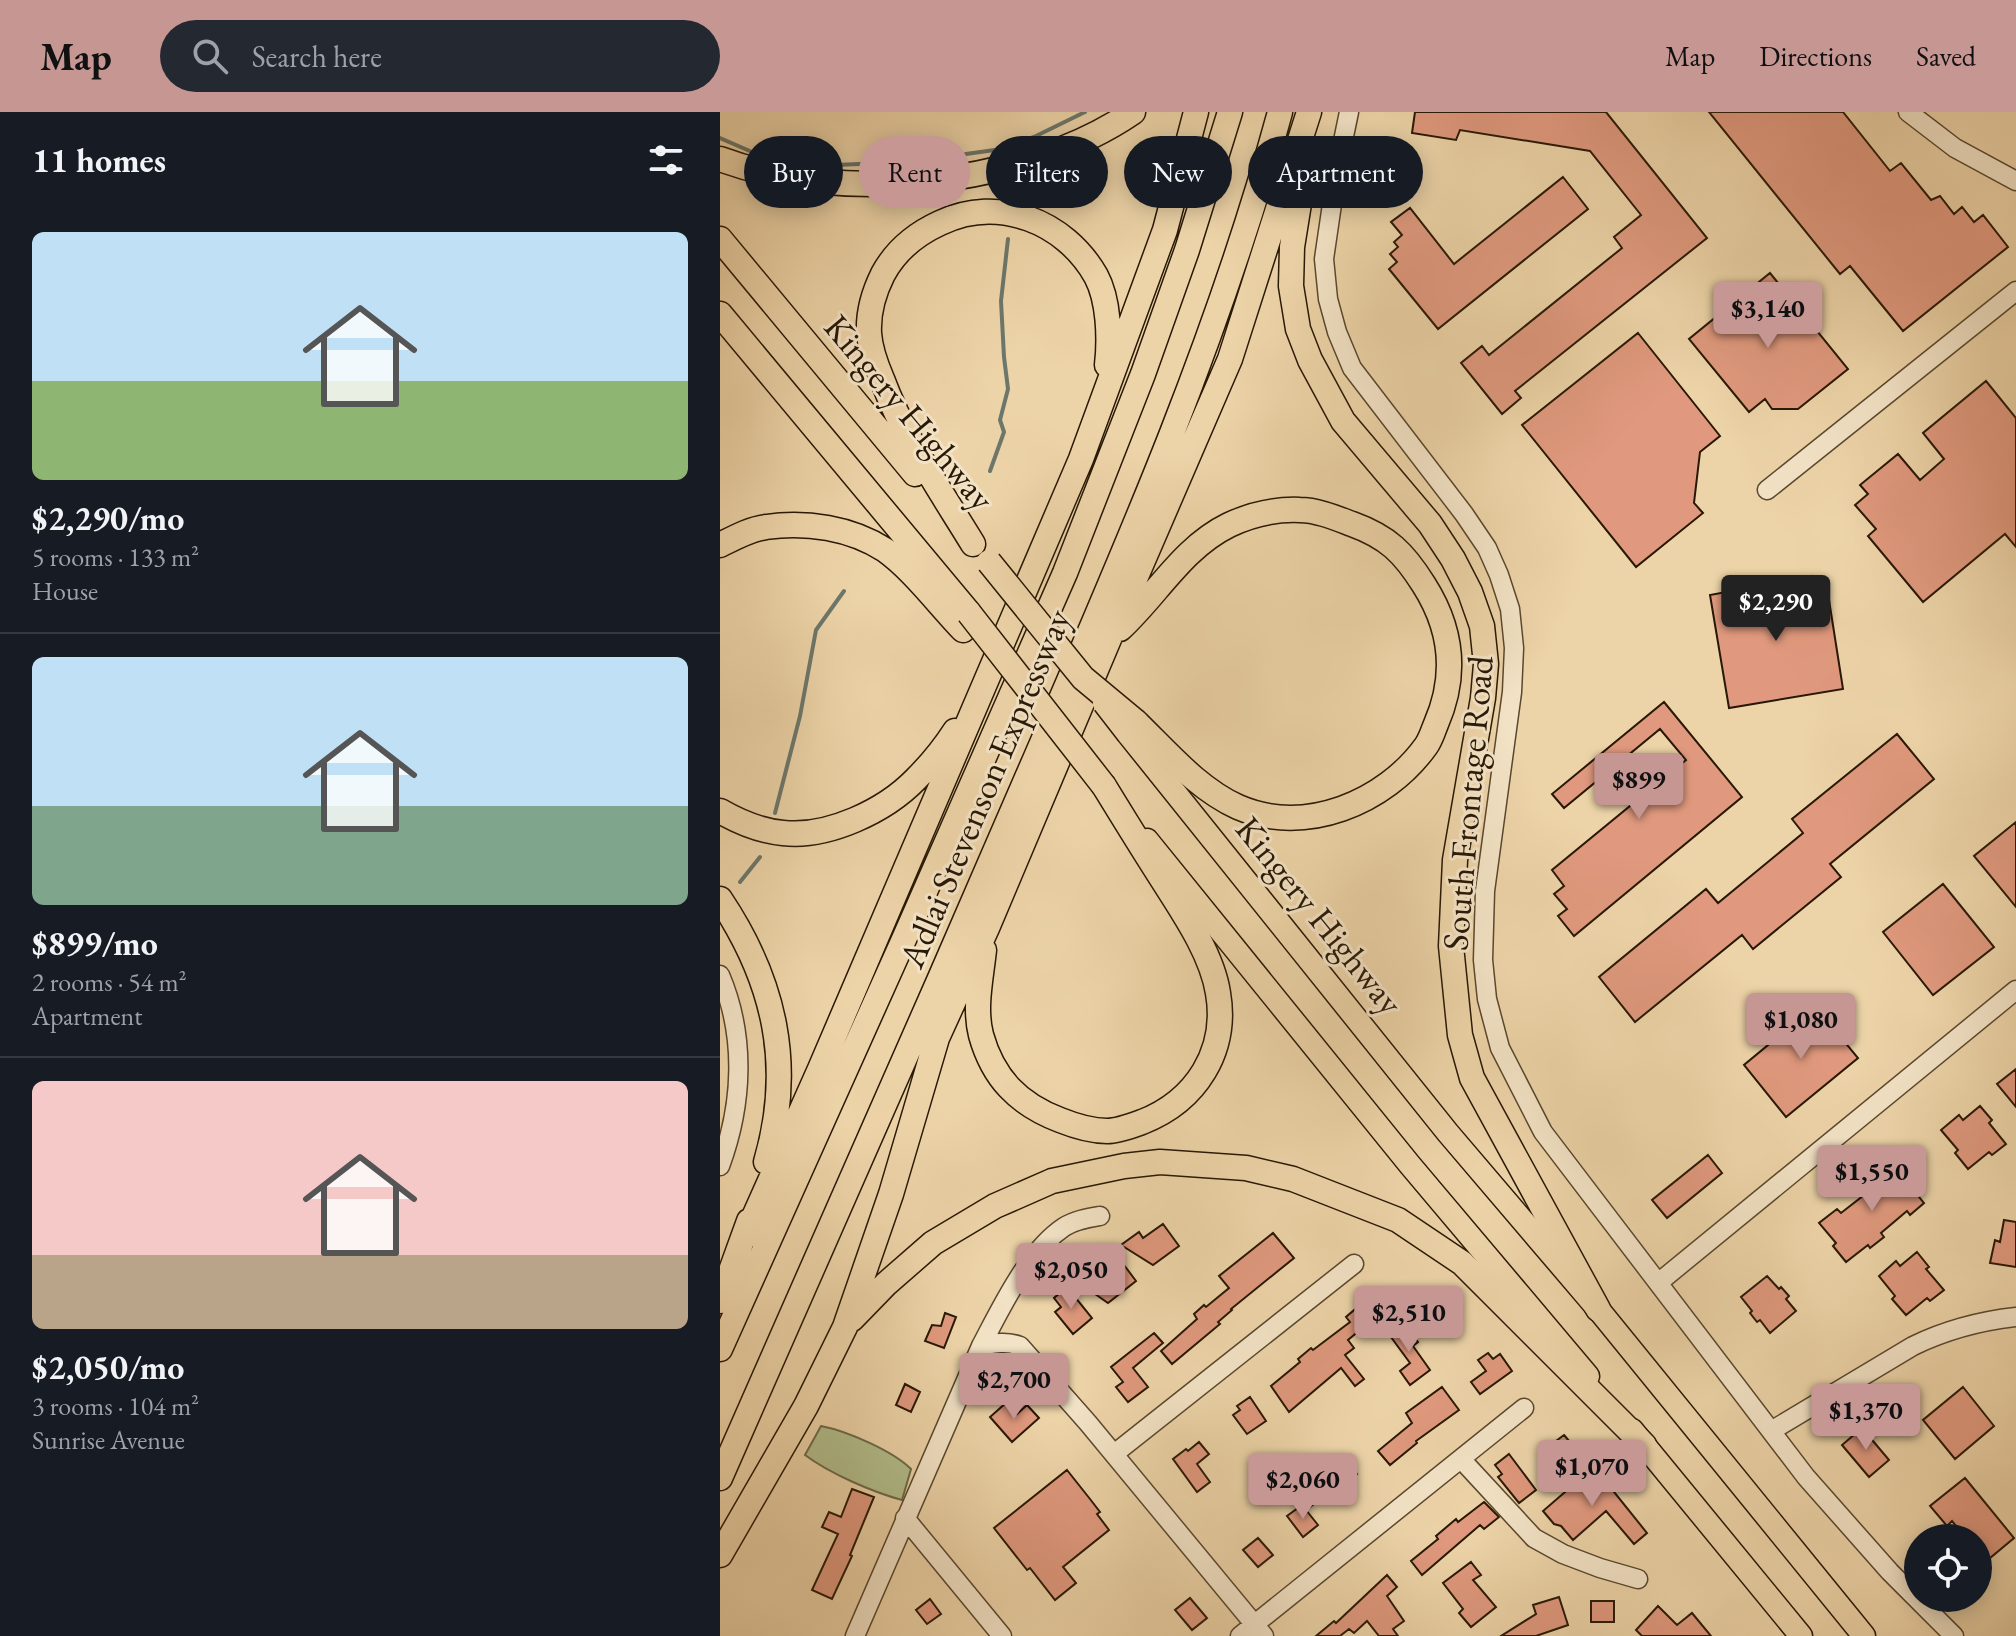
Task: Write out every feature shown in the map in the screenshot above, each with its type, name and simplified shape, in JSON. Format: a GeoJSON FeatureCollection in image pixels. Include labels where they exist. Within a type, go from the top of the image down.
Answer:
{"type":"FeatureCollection","features":[{"type":"Feature","properties":{"kind":"highway"},"geometry":{"type":"LineString","coordinates":[[720,159],[775,176],[847,183],[877,184],[965,177],[1056,153],[1103,132],[1133,112]]}},
{"type":"Feature","properties":{"kind":"highway"},"geometry":{"type":"LineString","coordinates":[[720,1301],[1081,459],[1165,230],[1196,112]]}},
{"type":"Feature","properties":{"kind":"highway","name":"Adlai Stevenson Expressway"},"geometry":{"type":"LineString","coordinates":[[720,1349],[1065,573],[1143,374],[1187,250],[1230,112]]}},
{"type":"Feature","properties":{"kind":"highway","name":"Adlai Stevenson Expressway"},"geometry":{"type":"LineString","coordinates":[[720,1478],[1110,587],[1204,348],[1280,112]]}},
{"type":"Feature","properties":{"kind":"highway"},"geometry":{"type":"LineString","coordinates":[[720,1555],[806,1406],[845,1327],[891,1194],[937,1038],[1230,359],[1312,112]]}},
{"type":"Feature","properties":{"kind":"highway"},"geometry":{"type":"LineString","coordinates":[[1312,112],[1292,247],[1291,286],[1298,329],[1310,360],[1343,421],[1430,524],[1453,559],[1470,592],[1482,626],[1486,664],[1483,698],[1455,860],[1451,946],[1460,1035],[1472,1078],[1598,1309]]}},
{"type":"Feature","properties":{"kind":"highway"},"geometry":{"type":"LineString","coordinates":[[973,544],[909,441],[890,400],[869,332],[871,306],[890,262],[924,230],[952,217],[983,211],[1012,213],[1061,234],[1079,252],[1097,278],[1109,329],[1108,363],[1081,459]]}},
{"type":"Feature","properties":{"kind":"highway","name":"Kingery Highway"},"geometry":{"type":"LineString","coordinates":[[720,239],[1083,678],[1132,728],[1204,788],[1258,814],[1289,817],[1320,815],[1351,806],[1381,789],[1406,768],[1427,744],[1448,690],[1450,658],[1444,625],[1431,596],[1413,569],[1394,546],[1368,530],[1301,509],[1265,513],[1229,525],[1200,544],[1109,639]]}},
{"type":"Feature","properties":{"kind":"highway"},"geometry":{"type":"LineString","coordinates":[[720,314],[966,621],[1026,685],[1104,786],[1180,906],[1208,961],[1218,991],[1220,1023],[1217,1041],[1199,1081],[1176,1103],[1151,1118],[1130,1127],[1108,1131],[1080,1128],[1034,1109],[1013,1093],[999,1076],[981,1033],[978,1003],[987,928]]}},
{"type":"Feature","properties":{"kind":"highway"},"geometry":{"type":"LineString","coordinates":[[720,545],[764,527],[794,525],[828,527],[858,536],[886,551],[966,621]]}},
{"type":"Feature","properties":{"kind":"highway"},"geometry":{"type":"LineString","coordinates":[[720,811],[756,827],[784,833],[808,833],[863,817],[915,780],[979,696]]}},
{"type":"Feature","properties":{"kind":"highway"},"geometry":{"type":"LineString","coordinates":[[720,899],[735,922],[762,979],[771,1008],[780,1083],[773,1139],[745,1237]]}},
{"type":"Feature","properties":{"kind":"highway"},"geometry":{"type":"LineString","coordinates":[[845,1327],[886,1284],[933,1243],[995,1206],[1052,1181],[1160,1162],[1246,1168],[1293,1179],[1398,1220],[1462,1263],[1644,1445]]}},
{"type":"Feature","properties":{"kind":"main road","name":"Kingery Highway"},"geometry":{"type":"LineString","coordinates":[[1132,728],[1448,1133],[1598,1309],[1864,1636]]}},
{"type":"Feature","properties":{"kind":"main road"},"geometry":{"type":"LineString","coordinates":[[1104,786],[1410,1165],[1801,1636]]}},
{"type":"Feature","properties":{"kind":"street","name":"South Frontage Road"},"geometry":{"type":"LineString","coordinates":[[1349,112],[1324,259],[1328,299],[1337,332],[1352,368],[1487,548],[1510,609],[1514,648],[1512,692],[1485,891],[1483,960],[1487,999],[1500,1048],[1543,1132],[1806,1477],[1890,1572],[1954,1636]]}},
{"type":"Feature","properties":{"kind":"street"},"geometry":{"type":"LineString","coordinates":[[1908,112],[1955,148],[2016,181]]}},
{"type":"Feature","properties":{"kind":"street"},"geometry":{"type":"LineString","coordinates":[[1767,490],[2016,291]]}},
{"type":"Feature","properties":{"kind":"street"},"geometry":{"type":"LineString","coordinates":[[720,975],[735,1019],[739,1061],[733,1124],[720,1166]]}},
{"type":"Feature","properties":{"kind":"street"},"geometry":{"type":"LineString","coordinates":[[1658,1283],[2016,990]]}},
{"type":"Feature","properties":{"kind":"street"},"geometry":{"type":"LineString","coordinates":[[855,1636],[981,1346],[1022,1271],[1064,1227],[1080,1219],[1100,1216]]}},
{"type":"Feature","properties":{"kind":"street"},"geometry":{"type":"LineString","coordinates":[[1114,1454],[1354,1264]]}},
{"type":"Feature","properties":{"kind":"street"},"geometry":{"type":"LineString","coordinates":[[1771,1431],[1929,1338],[1973,1324],[2016,1317]]}},
{"type":"Feature","properties":{"kind":"street"},"geometry":{"type":"LineString","coordinates":[[981,1346],[996,1343],[1020,1346],[1114,1454],[1253,1632],[1524,1408]]}},
{"type":"Feature","properties":{"kind":"street"},"geometry":{"type":"LineString","coordinates":[[1461,1459],[1534,1538],[1563,1554],[1638,1579]]}},
{"type":"Feature","properties":{"kind":"street"},"geometry":{"type":"LineString","coordinates":[[905,1518],[1002,1636]]}},
{"type":"Feature","properties":{"kind":"green space"},"geometry":{"type":"Polygon","coordinates":[[[821,1426],[869,1443],[893,1455],[911,1469],[902,1500],[851,1481],[805,1455],[821,1426]]]}},
{"type":"Feature","properties":{"kind":"building"},"geometry":{"type":"Polygon","coordinates":[[[1415,112],[1606,112],[1707,238],[1515,391],[1521,398],[1502,414],[1461,363],[1482,346],[1489,355],[1622,248],[1614,237],[1641,215],[1590,151],[1460,130],[1456,140],[1412,133],[1415,112]]]}},
{"type":"Feature","properties":{"kind":"building"},"geometry":{"type":"Polygon","coordinates":[[[1709,112],[1843,112],[1890,171],[1901,163],[1931,200],[1940,196],[1954,214],[1962,207],[1974,222],[1983,215],[2008,247],[1903,331],[1850,266],[1840,274],[1709,112]]]}},
{"type":"Feature","properties":{"kind":"building"},"geometry":{"type":"Polygon","coordinates":[[[1563,177],[1588,209],[1438,329],[1389,269],[1397,262],[1390,254],[1398,247],[1394,242],[1402,235],[1391,222],[1410,208],[1454,264],[1563,177]]]}},
{"type":"Feature","properties":{"kind":"building"},"geometry":{"type":"Polygon","coordinates":[[[1770,273],[1848,369],[1798,409],[1772,409],[1765,399],[1749,412],[1689,339],[1770,273]]]}},
{"type":"Feature","properties":{"kind":"building"},"geometry":{"type":"Polygon","coordinates":[[[1638,333],[1720,436],[1700,452],[1694,503],[1703,513],[1636,567],[1522,425],[1638,333]]]}},
{"type":"Feature","properties":{"kind":"building"},"geometry":{"type":"Polygon","coordinates":[[[1986,381],[2016,418],[2016,547],[2005,534],[1923,602],[1868,536],[1876,529],[1855,505],[1868,494],[1860,485],[1898,454],[1920,480],[1944,459],[1923,433],[1986,381]]]}},
{"type":"Feature","properties":{"kind":"building"},"geometry":{"type":"Polygon","coordinates":[[[1812,576],[1817,602],[1829,600],[1843,689],[1729,708],[1710,595],[1812,576]]]}},
{"type":"Feature","properties":{"kind":"building"},"geometry":{"type":"Polygon","coordinates":[[[1664,702],[1742,797],[1574,936],[1558,916],[1567,909],[1554,894],[1564,886],[1552,870],[1686,760],[1660,729],[1564,808],[1552,794],[1664,702]]]}},
{"type":"Feature","properties":{"kind":"building"},"geometry":{"type":"Polygon","coordinates":[[[1897,734],[1934,779],[1830,864],[1841,877],[1753,949],[1742,935],[1635,1022],[1599,977],[1706,889],[1718,903],[1803,833],[1792,819],[1897,734]]]}},
{"type":"Feature","properties":{"kind":"building"},"geometry":{"type":"Polygon","coordinates":[[[2016,822],[2016,907],[1974,856],[2016,822]]]}},
{"type":"Feature","properties":{"kind":"building"},"geometry":{"type":"Polygon","coordinates":[[[1943,884],[1994,947],[1933,995],[1883,932],[1943,884]]]}},
{"type":"Feature","properties":{"kind":"building"},"geometry":{"type":"Polygon","coordinates":[[[1815,1006],[1858,1058],[1786,1117],[1744,1065],[1815,1006]]]}},
{"type":"Feature","properties":{"kind":"building"},"geometry":{"type":"Polygon","coordinates":[[[2016,1069],[2016,1107],[1997,1084],[2016,1069]]]}},
{"type":"Feature","properties":{"kind":"building"},"geometry":{"type":"Polygon","coordinates":[[[1980,1106],[2006,1144],[1992,1155],[1989,1152],[1968,1169],[1955,1153],[1958,1150],[1941,1130],[1959,1115],[1963,1120],[1980,1106]]]}},
{"type":"Feature","properties":{"kind":"building"},"geometry":{"type":"Polygon","coordinates":[[[1708,1155],[1722,1173],[1667,1218],[1652,1200],[1708,1155]]]}},
{"type":"Feature","properties":{"kind":"building"},"geometry":{"type":"Polygon","coordinates":[[[1898,1166],[1924,1203],[1910,1215],[1907,1211],[1881,1233],[1884,1237],[1846,1262],[1833,1246],[1836,1243],[1819,1223],[1837,1209],[1841,1213],[1864,1195],[1859,1189],[1877,1175],[1881,1179],[1898,1166]]]}},
{"type":"Feature","properties":{"kind":"building"},"geometry":{"type":"Polygon","coordinates":[[[2004,1220],[2016,1222],[2016,1267],[1990,1263],[1995,1240],[2000,1242],[2004,1220]]]}},
{"type":"Feature","properties":{"kind":"building"},"geometry":{"type":"Polygon","coordinates":[[[1163,1224],[1179,1246],[1153,1265],[1121,1245],[1139,1232],[1143,1238],[1163,1224]]]}},
{"type":"Feature","properties":{"kind":"building"},"geometry":{"type":"Polygon","coordinates":[[[1273,1233],[1294,1258],[1231,1309],[1218,1322],[1220,1324],[1172,1364],[1161,1351],[1197,1319],[1194,1314],[1229,1288],[1219,1276],[1273,1233]]]}},
{"type":"Feature","properties":{"kind":"building"},"geometry":{"type":"Polygon","coordinates":[[[1917,1252],[1929,1267],[1926,1269],[1944,1290],[1930,1301],[1927,1298],[1906,1315],[1892,1299],[1895,1296],[1879,1276],[1896,1261],[1900,1266],[1917,1252]]]}},
{"type":"Feature","properties":{"kind":"building"},"geometry":{"type":"Polygon","coordinates":[[[1118,1257],[1136,1281],[1108,1303],[1078,1282],[1095,1269],[1098,1273],[1118,1257]]]}},
{"type":"Feature","properties":{"kind":"building"},"geometry":{"type":"Polygon","coordinates":[[[1767,1276],[1789,1296],[1786,1299],[1796,1311],[1770,1333],[1760,1320],[1757,1322],[1741,1297],[1767,1276]]]}},
{"type":"Feature","properties":{"kind":"building"},"geometry":{"type":"Polygon","coordinates":[[[1067,1287],[1092,1318],[1073,1334],[1055,1312],[1061,1307],[1054,1298],[1067,1287]]]}},
{"type":"Feature","properties":{"kind":"building"},"geometry":{"type":"Polygon","coordinates":[[[1360,1305],[1372,1320],[1348,1340],[1354,1348],[1345,1355],[1364,1379],[1355,1386],[1341,1368],[1289,1412],[1271,1386],[1300,1362],[1298,1359],[1311,1348],[1313,1350],[1350,1322],[1346,1317],[1360,1305]]]}},
{"type":"Feature","properties":{"kind":"building"},"geometry":{"type":"Polygon","coordinates":[[[945,1313],[956,1317],[944,1348],[925,1341],[932,1325],[941,1326],[945,1313]]]}},
{"type":"Feature","properties":{"kind":"building"},"geometry":{"type":"Polygon","coordinates":[[[1403,1322],[1418,1342],[1413,1346],[1430,1370],[1410,1385],[1400,1371],[1410,1363],[1388,1333],[1403,1322]]]}},
{"type":"Feature","properties":{"kind":"building"},"geometry":{"type":"Polygon","coordinates":[[[1154,1333],[1163,1343],[1133,1368],[1148,1387],[1128,1402],[1116,1387],[1123,1382],[1111,1367],[1154,1333]]]}},
{"type":"Feature","properties":{"kind":"building"},"geometry":{"type":"Polygon","coordinates":[[[1488,1353],[1493,1359],[1500,1354],[1512,1371],[1480,1394],[1471,1382],[1486,1371],[1478,1360],[1488,1353]]]}},
{"type":"Feature","properties":{"kind":"building"},"geometry":{"type":"Polygon","coordinates":[[[905,1384],[920,1392],[911,1412],[896,1405],[905,1384]]]}},
{"type":"Feature","properties":{"kind":"building"},"geometry":{"type":"Polygon","coordinates":[[[1442,1387],[1459,1410],[1416,1441],[1390,1465],[1378,1451],[1412,1423],[1406,1413],[1442,1387]]]}},
{"type":"Feature","properties":{"kind":"building"},"geometry":{"type":"Polygon","coordinates":[[[1963,1387],[1994,1426],[1955,1459],[1923,1420],[1963,1387]]]}},
{"type":"Feature","properties":{"kind":"building"},"geometry":{"type":"Polygon","coordinates":[[[1250,1397],[1266,1421],[1247,1434],[1233,1415],[1240,1410],[1237,1406],[1250,1397]]]}},
{"type":"Feature","properties":{"kind":"building"},"geometry":{"type":"Polygon","coordinates":[[[1007,1402],[1017,1414],[1027,1405],[1039,1418],[1012,1442],[990,1417],[1007,1402]]]}},
{"type":"Feature","properties":{"kind":"building"},"geometry":{"type":"Polygon","coordinates":[[[1862,1428],[1889,1460],[1869,1477],[1842,1445],[1862,1428]]]}},
{"type":"Feature","properties":{"kind":"building"},"geometry":{"type":"Polygon","coordinates":[[[1564,1435],[1581,1455],[1570,1464],[1567,1460],[1559,1466],[1552,1457],[1558,1452],[1552,1444],[1564,1435]]]}},
{"type":"Feature","properties":{"kind":"building"},"geometry":{"type":"Polygon","coordinates":[[[1199,1442],[1209,1454],[1197,1464],[1210,1482],[1197,1492],[1173,1459],[1199,1442]]]}},
{"type":"Feature","properties":{"kind":"building"},"geometry":{"type":"Polygon","coordinates":[[[1509,1454],[1536,1490],[1519,1503],[1498,1477],[1502,1474],[1495,1465],[1509,1454]]]}},
{"type":"Feature","properties":{"kind":"building"},"geometry":{"type":"Polygon","coordinates":[[[1343,1456],[1357,1474],[1309,1508],[1301,1499],[1321,1482],[1316,1477],[1343,1456]]]}},
{"type":"Feature","properties":{"kind":"building"},"geometry":{"type":"Polygon","coordinates":[[[1594,1467],[1647,1533],[1634,1544],[1606,1511],[1573,1540],[1543,1511],[1594,1467]]]}},
{"type":"Feature","properties":{"kind":"building"},"geometry":{"type":"Polygon","coordinates":[[[1067,1470],[1100,1512],[1097,1514],[1109,1530],[1063,1567],[1076,1583],[1055,1600],[994,1528],[1067,1470]]]}},
{"type":"Feature","properties":{"kind":"building"},"geometry":{"type":"Polygon","coordinates":[[[1965,1478],[2014,1538],[1992,1556],[1992,1524],[1954,1524],[1952,1521],[1945,1524],[1930,1506],[1965,1478]]]}},
{"type":"Feature","properties":{"kind":"building"},"geometry":{"type":"Polygon","coordinates":[[[852,1489],[874,1497],[832,1599],[812,1590],[838,1534],[822,1527],[829,1512],[841,1517],[852,1489]]]}},
{"type":"Feature","properties":{"kind":"building"},"geometry":{"type":"Polygon","coordinates":[[[1484,1502],[1499,1517],[1484,1529],[1480,1525],[1422,1575],[1411,1561],[1456,1519],[1458,1522],[1484,1502]]]}},
{"type":"Feature","properties":{"kind":"building"},"geometry":{"type":"Polygon","coordinates":[[[1302,1505],[1318,1525],[1303,1537],[1287,1516],[1302,1505]]]}},
{"type":"Feature","properties":{"kind":"building"},"geometry":{"type":"Polygon","coordinates":[[[1258,1538],[1273,1555],[1258,1567],[1243,1550],[1258,1538]]]}},
{"type":"Feature","properties":{"kind":"building"},"geometry":{"type":"Polygon","coordinates":[[[1471,1562],[1481,1575],[1473,1580],[1496,1607],[1471,1627],[1459,1613],[1463,1609],[1443,1583],[1471,1562]]]}},
{"type":"Feature","properties":{"kind":"building"},"geometry":{"type":"Polygon","coordinates":[[[1387,1575],[1397,1587],[1387,1596],[1404,1621],[1393,1629],[1398,1636],[1379,1636],[1367,1621],[1354,1633],[1349,1629],[1340,1636],[1316,1636],[1334,1621],[1336,1623],[1387,1575]]]}},
{"type":"Feature","properties":{"kind":"building"},"geometry":{"type":"Polygon","coordinates":[[[1559,1597],[1568,1625],[1536,1636],[1501,1636],[1536,1614],[1533,1605],[1559,1597]]]}},
{"type":"Feature","properties":{"kind":"building"},"geometry":{"type":"Polygon","coordinates":[[[1190,1598],[1207,1618],[1192,1630],[1175,1610],[1190,1598]]]}},
{"type":"Feature","properties":{"kind":"building"},"geometry":{"type":"Polygon","coordinates":[[[930,1599],[941,1614],[927,1624],[916,1610],[930,1599]]]}},
{"type":"Feature","properties":{"kind":"building"},"geometry":{"type":"Polygon","coordinates":[[[1591,1601],[1614,1601],[1614,1622],[1591,1622],[1591,1601]]]}},
{"type":"Feature","properties":{"kind":"building"},"geometry":{"type":"Polygon","coordinates":[[[1658,1606],[1677,1625],[1692,1613],[1711,1636],[1642,1636],[1636,1630],[1658,1606]]]}},
{"type":"Feature","properties":{"kind":"waterway"},"geometry":{"type":"LineString","coordinates":[[720,138],[759,155],[835,165],[908,162],[1002,149],[1085,112]]}},
{"type":"Feature","properties":{"kind":"waterway"},"geometry":{"type":"LineString","coordinates":[[990,471],[1004,432],[1000,420],[1008,389],[1001,301],[1008,239]]}},
{"type":"Feature","properties":{"kind":"waterway"},"geometry":{"type":"LineString","coordinates":[[775,813],[800,716],[816,630],[844,591]]}},
{"type":"Feature","properties":{"kind":"waterway"},"geometry":{"type":"LineString","coordinates":[[740,882],[760,857]]}}]}
